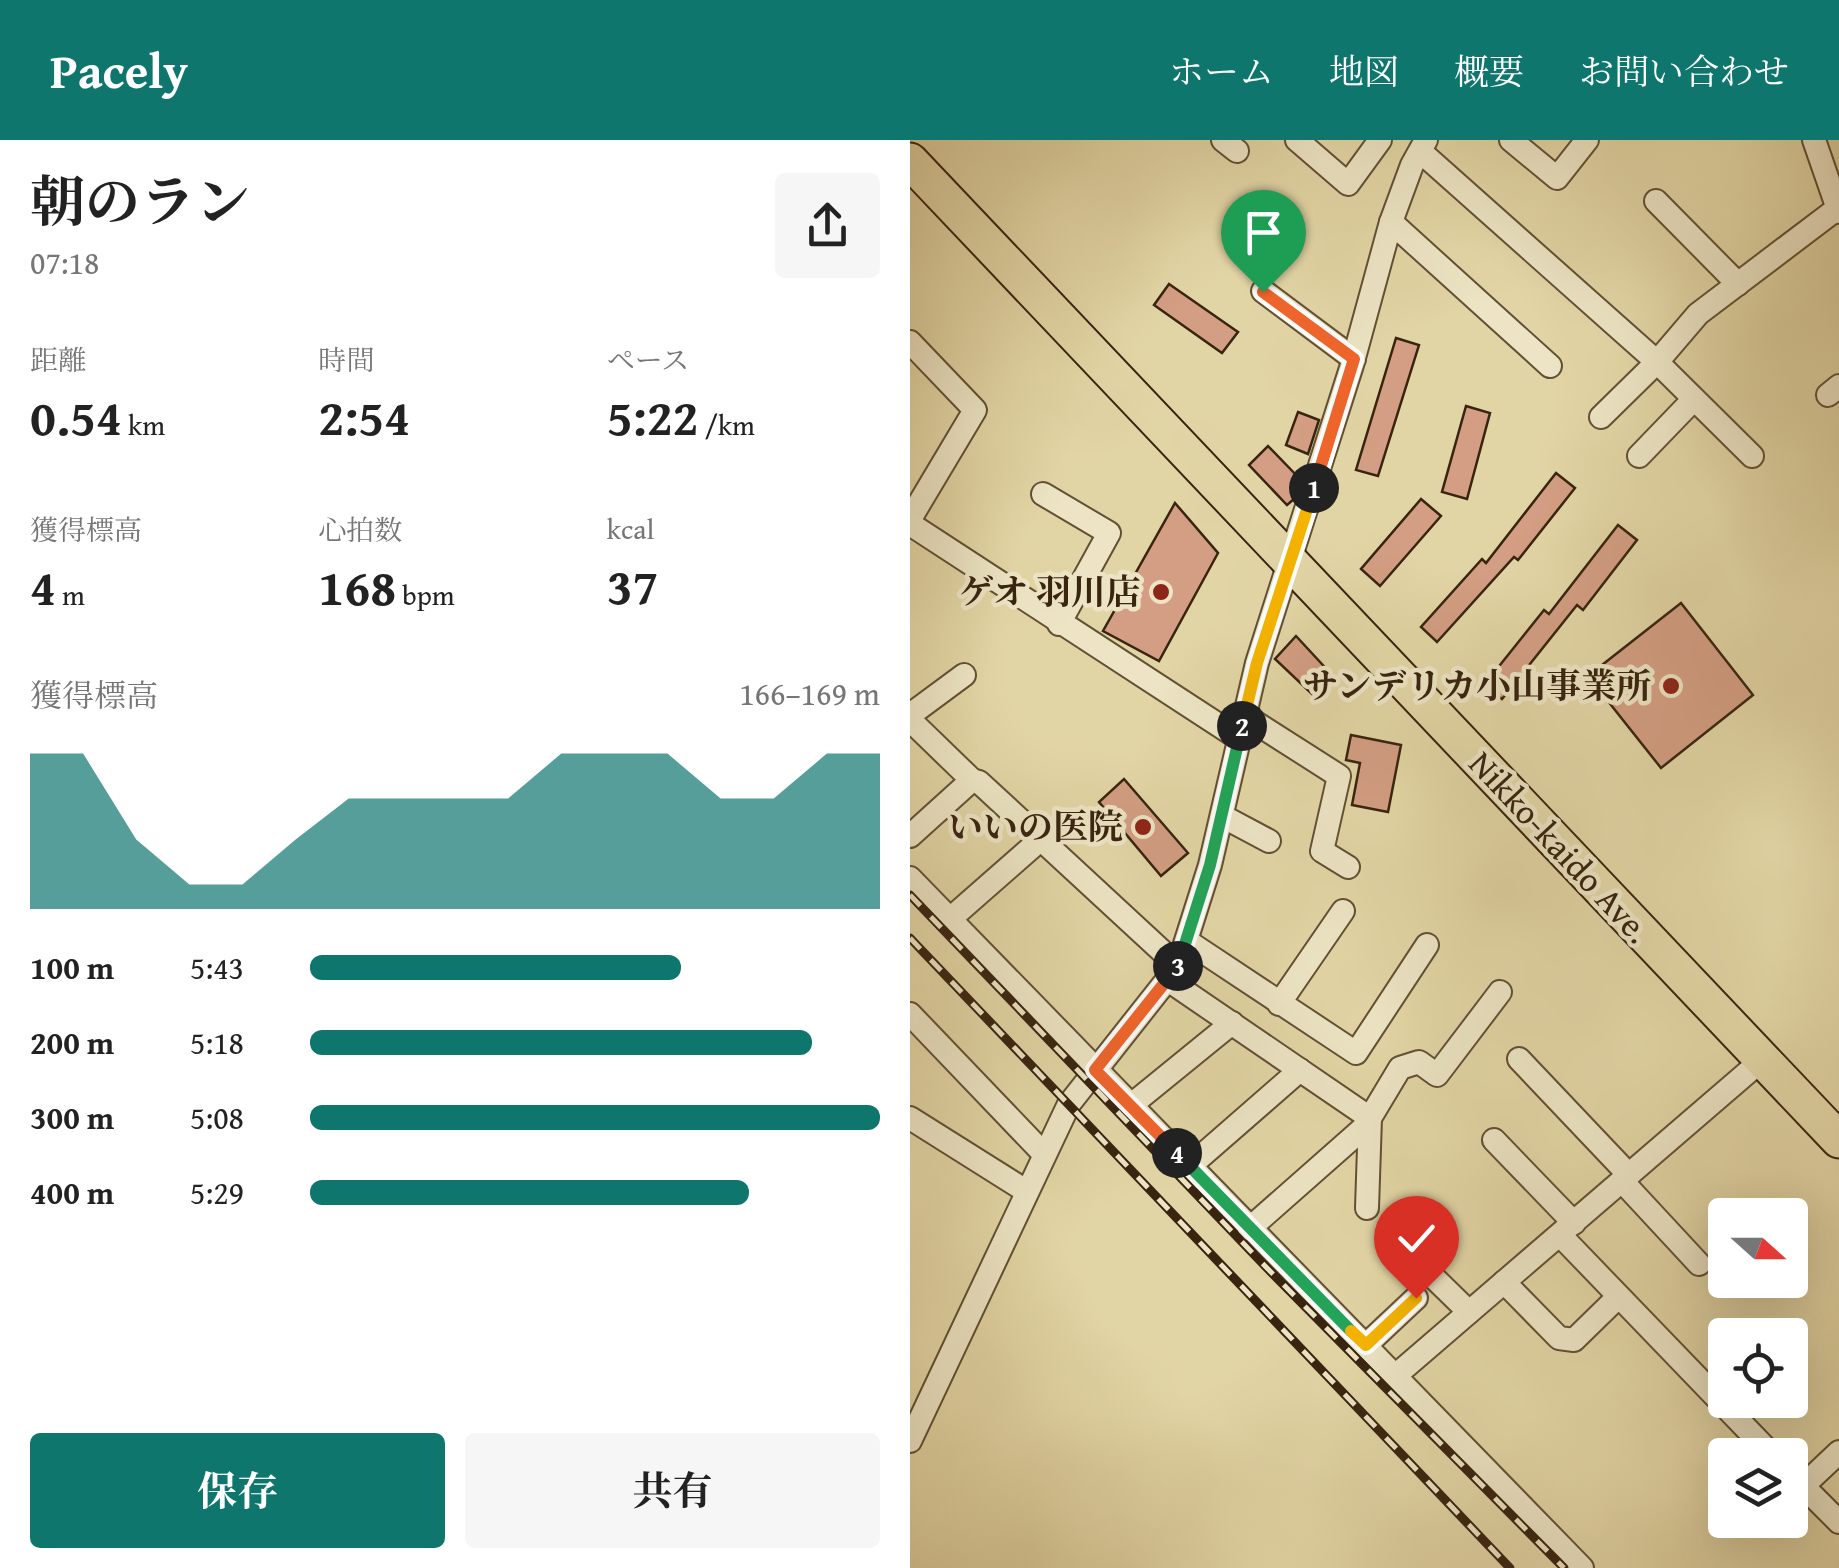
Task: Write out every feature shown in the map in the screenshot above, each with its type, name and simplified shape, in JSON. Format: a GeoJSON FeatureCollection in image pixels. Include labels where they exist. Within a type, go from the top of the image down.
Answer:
{"type":"FeatureCollection","features":[{"type":"Feature","properties":{"kind":"highway","name":"Nikko-kaido Ave."},"geometry":{"type":"LineString","coordinates":[[915,178],[1290,562],[1839,1140]]}},
{"type":"Feature","properties":{"kind":"street"},"geometry":{"type":"LineString","coordinates":[[1298,140],[1348,184],[1380,140]]}},
{"type":"Feature","properties":{"kind":"street"},"geometry":{"type":"LineString","coordinates":[[1511,140],[1557,178],[1586,140]]}},
{"type":"Feature","properties":{"kind":"street"},"geometry":{"type":"LineString","coordinates":[[1600,416],[1657,362],[1698,314],[1838,210],[1814,140]]}},
{"type":"Feature","properties":{"kind":"street"},"geometry":{"type":"LineString","coordinates":[[910,1441],[1068,1104],[1173,973],[1187,941],[1222,816],[1257,663],[1354,359],[1391,222],[1421,145],[1657,362],[1752,456]]}},
{"type":"Feature","properties":{"kind":"street"},"geometry":{"type":"LineString","coordinates":[[1656,201],[1738,284]]}},
{"type":"Feature","properties":{"kind":"street"},"geometry":{"type":"LineString","coordinates":[[1391,222],[1550,366]]}},
{"type":"Feature","properties":{"kind":"street"},"geometry":{"type":"LineString","coordinates":[[1263,292],[1354,359]]}},
{"type":"Feature","properties":{"kind":"street"},"geometry":{"type":"LineString","coordinates":[[910,342],[975,410],[910,522],[1058,624],[1242,727],[1340,776],[1322,852],[1348,867]]}},
{"type":"Feature","properties":{"kind":"street"},"geometry":{"type":"LineString","coordinates":[[1639,456],[1694,400]]}},
{"type":"Feature","properties":{"kind":"street"},"geometry":{"type":"LineString","coordinates":[[1044,494],[1109,532],[1058,624]]}},
{"type":"Feature","properties":{"kind":"street"},"geometry":{"type":"LineString","coordinates":[[964,675],[910,718],[1173,973],[1232,1023],[1369,1121]]}},
{"type":"Feature","properties":{"kind":"street"},"geometry":{"type":"LineString","coordinates":[[910,836],[972,780]]}},
{"type":"Feature","properties":{"kind":"street"},"geometry":{"type":"LineString","coordinates":[[1222,816],[1269,841]]}},
{"type":"Feature","properties":{"kind":"street"},"geometry":{"type":"LineString","coordinates":[[950,919],[1040,840]]}},
{"type":"Feature","properties":{"kind":"street"},"geometry":{"type":"LineString","coordinates":[[910,878],[1582,1568]]}},
{"type":"Feature","properties":{"kind":"street"},"geometry":{"type":"LineString","coordinates":[[1279,1004],[1343,911]]}},
{"type":"Feature","properties":{"kind":"street"},"geometry":{"type":"LineString","coordinates":[[1187,941],[1356,1053],[1427,945]]}},
{"type":"Feature","properties":{"kind":"street"},"geometry":{"type":"LineString","coordinates":[[1249,1228],[1369,1121],[1400,1068],[1419,1062],[1437,1076],[1500,992]]}},
{"type":"Feature","properties":{"kind":"street"},"geometry":{"type":"LineString","coordinates":[[910,1014],[1043,1153]]}},
{"type":"Feature","properties":{"kind":"street"},"geometry":{"type":"LineString","coordinates":[[1130,1106],[1232,1023]]}},
{"type":"Feature","properties":{"kind":"street"},"geometry":{"type":"LineString","coordinates":[[1519,1059],[1698,1264]]}},
{"type":"Feature","properties":{"kind":"street"},"geometry":{"type":"LineString","coordinates":[[1395,1376],[1762,1060]]}},
{"type":"Feature","properties":{"kind":"street"},"geometry":{"type":"LineString","coordinates":[[1190,1166],[1300,1070]]}},
{"type":"Feature","properties":{"kind":"street"},"geometry":{"type":"LineString","coordinates":[[910,1118],[1026,1190]]}},
{"type":"Feature","properties":{"kind":"street"},"geometry":{"type":"LineString","coordinates":[[1367,1208],[1369,1121]]}},
{"type":"Feature","properties":{"kind":"street"},"geometry":{"type":"LineString","coordinates":[[1494,1140],[1618,1297],[1708,1387]]}},
{"type":"Feature","properties":{"kind":"street"},"geometry":{"type":"LineString","coordinates":[[1427,1271],[1469,1312]]}},
{"type":"Feature","properties":{"kind":"street"},"geometry":{"type":"LineString","coordinates":[[1504,1282],[1559,1338],[1574,1340],[1618,1297]]}},
{"type":"Feature","properties":{"kind":"street"},"geometry":{"type":"LineString","coordinates":[[1366,1345],[1416,1298]]}},
{"type":"Feature","properties":{"kind":"street"},"geometry":{"type":"LineString","coordinates":[[1738,1418],[1757,1438]]}},
{"type":"Feature","properties":{"kind":"street"},"geometry":{"type":"LineString","coordinates":[[1808,1472],[1839,1452]]}},
{"type":"Feature","properties":{"kind":"street"},"geometry":{"type":"LineString","coordinates":[[1808,1492],[1839,1522]]}},
{"type":"Feature","properties":{"kind":"building"},"geometry":{"type":"Polygon","coordinates":[[[1169,284],[1238,332],[1222,353],[1154,305],[1169,284]]]}},
{"type":"Feature","properties":{"kind":"building"},"geometry":{"type":"Polygon","coordinates":[[[1396,338],[1419,345],[1378,476],[1356,470],[1396,338]]]}},
{"type":"Feature","properties":{"kind":"building"},"geometry":{"type":"Polygon","coordinates":[[[1466,406],[1490,413],[1467,499],[1442,492],[1466,406]]]}},
{"type":"Feature","properties":{"kind":"building"},"geometry":{"type":"Polygon","coordinates":[[[1298,412],[1319,420],[1308,454],[1286,445],[1298,412]]]}},
{"type":"Feature","properties":{"kind":"building"},"geometry":{"type":"Polygon","coordinates":[[[1268,446],[1300,479],[1294,499],[1287,505],[1249,465],[1268,446]]]}},
{"type":"Feature","properties":{"kind":"building"},"geometry":{"type":"Polygon","coordinates":[[[1556,473],[1575,488],[1518,560],[1514,557],[1437,642],[1421,627],[1482,559],[1486,563],[1556,473]]]}},
{"type":"Feature","properties":{"kind":"building"},"geometry":{"type":"Polygon","coordinates":[[[1421,499],[1441,516],[1380,586],[1361,569],[1421,499]]]}},
{"type":"Feature","properties":{"kind":"building","name":"ゲオ 羽川店"},"geometry":{"type":"Polygon","coordinates":[[[1175,503],[1218,553],[1159,661],[1103,631],[1175,503]]]}},
{"type":"Feature","properties":{"kind":"building"},"geometry":{"type":"Polygon","coordinates":[[[1618,525],[1637,540],[1583,610],[1577,605],[1502,699],[1484,685],[1544,610],[1549,614],[1618,525]]]}},
{"type":"Feature","properties":{"kind":"building","name":"サンデリカ小山事業所"},"geometry":{"type":"Polygon","coordinates":[[[1681,603],[1753,695],[1661,768],[1588,676],[1681,603]]]}},
{"type":"Feature","properties":{"kind":"building"},"geometry":{"type":"Polygon","coordinates":[[[1296,636],[1332,675],[1312,694],[1275,659],[1296,636]]]}},
{"type":"Feature","properties":{"kind":"building"},"geometry":{"type":"Polygon","coordinates":[[[1351,735],[1401,745],[1388,812],[1352,805],[1360,763],[1346,760],[1351,735]]]}},
{"type":"Feature","properties":{"kind":"building","name":"いいの医院"},"geometry":{"type":"Polygon","coordinates":[[[1124,779],[1188,853],[1161,876],[1099,802],[1124,779]]]}},
{"type":"Feature","properties":{"kind":"railway"},"geometry":{"type":"LineString","coordinates":[[910,895],[1266,1267],[1564,1568]]}},
{"type":"Feature","properties":{"kind":"railway"},"geometry":{"type":"LineString","coordinates":[[910,938],[1510,1568]]}},
{"type":"Feature","properties":{"kind":"place","name":"ゲオ 羽川店"},"geometry":{"type":"Point","coordinates":[1161,592]}},
{"type":"Feature","properties":{"kind":"place","name":"サンデリカ小山事業所"},"geometry":{"type":"Point","coordinates":[1671,686]}},
{"type":"Feature","properties":{"kind":"place","name":"いいの医院"},"geometry":{"type":"Point","coordinates":[1143,827]}},
{"type":"Feature","properties":{"kind":"route"},"geometry":{"type":"LineString","coordinates":[[1263,292],[1354,359],[1257,663],[1210,865],[1178,966],[1095,1070],[1366,1345],[1416,1298]]}}]}
